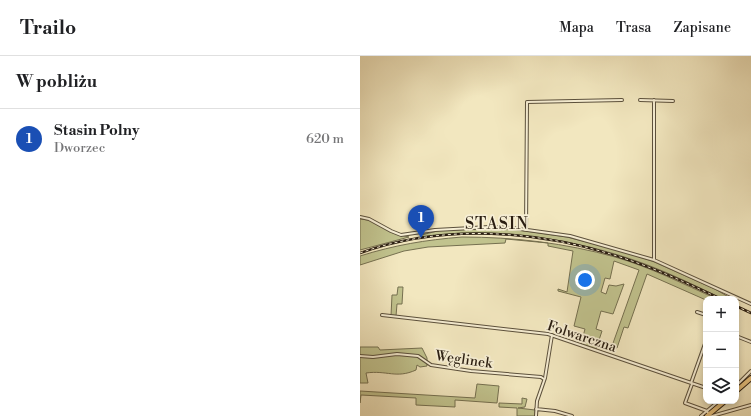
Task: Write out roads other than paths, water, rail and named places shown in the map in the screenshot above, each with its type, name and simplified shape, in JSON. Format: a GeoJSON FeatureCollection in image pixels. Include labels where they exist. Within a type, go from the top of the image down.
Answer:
{"type":"FeatureCollection","features":[{"type":"Feature","properties":{"kind":"main road"},"geometry":{"type":"LineString","coordinates":[[739,388],[751,378]]}},
{"type":"Feature","properties":{"kind":"main road"},"geometry":{"type":"LineString","coordinates":[[709,415],[720,404]]}},
{"type":"Feature","properties":{"kind":"street"},"geometry":{"type":"LineString","coordinates":[[526,230],[527,102],[622,100]]}},
{"type":"Feature","properties":{"kind":"street"},"geometry":{"type":"LineString","coordinates":[[640,100],[673,101]]}},
{"type":"Feature","properties":{"kind":"street"},"geometry":{"type":"LineString","coordinates":[[654,100],[654,260]]}},
{"type":"Feature","properties":{"kind":"street"},"geometry":{"type":"LineString","coordinates":[[360,217],[369,219],[391,232],[401,235],[435,230],[478,227],[526,230],[570,236],[654,260],[751,304]]}},
{"type":"Feature","properties":{"kind":"street"},"geometry":{"type":"LineString","coordinates":[[697,312],[703,315]]}},
{"type":"Feature","properties":{"kind":"street","name":"Folwarczna"},"geometry":{"type":"LineString","coordinates":[[382,315],[552,335],[703,387]]}},
{"type":"Feature","properties":{"kind":"street"},"geometry":{"type":"LineString","coordinates":[[536,416],[536,409],[544,379],[552,335]]}},
{"type":"Feature","properties":{"kind":"street"},"geometry":{"type":"LineString","coordinates":[[739,337],[751,342]]}},
{"type":"Feature","properties":{"kind":"street"},"geometry":{"type":"LineString","coordinates":[[703,349],[685,403],[709,415]]}},
{"type":"Feature","properties":{"kind":"street","name":"Węglinek"},"geometry":{"type":"LineString","coordinates":[[360,356],[397,354],[418,356],[431,365],[544,379]]}},
{"type":"Feature","properties":{"kind":"street"},"geometry":{"type":"LineString","coordinates":[[739,383],[751,371]]}},
{"type":"Feature","properties":{"kind":"street"},"geometry":{"type":"LineString","coordinates":[[709,415],[717,404]]}},
{"type":"Feature","properties":{"kind":"street"},"geometry":{"type":"LineString","coordinates":[[701,416],[751,405]]}},
{"type":"Feature","properties":{"kind":"street"},"geometry":{"type":"LineString","coordinates":[[536,409],[555,411],[572,416]]}},
{"type":"Feature","properties":{"kind":"railway"},"geometry":{"type":"LineString","coordinates":[[360,253],[392,243],[425,237],[458,234],[525,236],[558,241],[636,262],[715,296]]}},
{"type":"Feature","properties":{"kind":"railway"},"geometry":{"type":"LineString","coordinates":[[739,307],[751,313]]}},
{"type":"Feature","properties":{"kind":"place","name":"Stasin Polny"},"geometry":{"type":"Point","coordinates":[421,238]}},
{"type":"Feature","properties":{"kind":"district","name":"STASIN"},"geometry":{"type":"Point","coordinates":[497,223]}}]}
